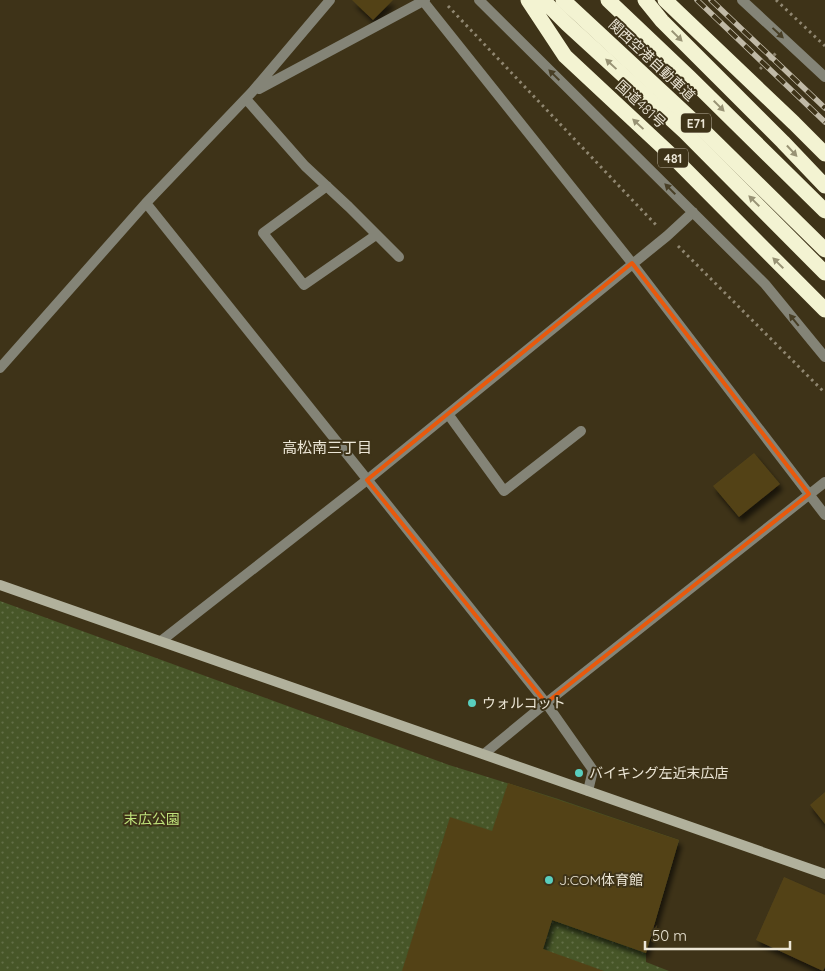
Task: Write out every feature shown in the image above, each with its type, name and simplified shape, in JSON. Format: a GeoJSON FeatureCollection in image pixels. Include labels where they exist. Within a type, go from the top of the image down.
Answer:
{"type":"FeatureCollection","features":[{"type":"Feature","properties":{"kind":"highway","name":"国道481号"},"geometry":{"type":"LineString","coordinates":[[528,0],[565,56],[669,154],[825,310]]}},
{"type":"Feature","properties":{"kind":"highway","name":"481"},"geometry":{"type":"LineString","coordinates":[[543,0],[566,24],[685,132],[825,273]]}},
{"type":"Feature","properties":{"kind":"highway","name":"関西空港自動車道"},"geometry":{"type":"LineString","coordinates":[[563,0],[702,129],[825,250]]}},
{"type":"Feature","properties":{"kind":"highway","name":"関西空港自動車道"},"geometry":{"type":"LineString","coordinates":[[608,0],[825,211]]}},
{"type":"Feature","properties":{"kind":"highway"},"geometry":{"type":"LineString","coordinates":[[645,0],[662,21],[825,186]]}},
{"type":"Feature","properties":{"kind":"highway"},"geometry":{"type":"LineString","coordinates":[[664,0],[794,122],[825,154]]}},
{"type":"Feature","properties":{"kind":"street"},"geometry":{"type":"LineString","coordinates":[[0,368],[146,202],[249,96],[330,0]]}},
{"type":"Feature","properties":{"kind":"street"},"geometry":{"type":"LineString","coordinates":[[478,0],[765,284],[825,357]]}},
{"type":"Feature","properties":{"kind":"street"},"geometry":{"type":"LineString","coordinates":[[742,0],[825,77]]}},
{"type":"Feature","properties":{"kind":"street"},"geometry":{"type":"LineString","coordinates":[[249,96],[424,1],[632,264],[825,515]]}},
{"type":"Feature","properties":{"kind":"street"},"geometry":{"type":"LineString","coordinates":[[249,96],[305,166],[399,257]]}},
{"type":"Feature","properties":{"kind":"street"},"geometry":{"type":"LineString","coordinates":[[326,186],[264,233],[304,285],[376,235]]}},
{"type":"Feature","properties":{"kind":"street"},"geometry":{"type":"LineString","coordinates":[[146,202],[546,702],[593,770],[588,791]]}},
{"type":"Feature","properties":{"kind":"street"},"geometry":{"type":"LineString","coordinates":[[161,641],[367,480],[667,236],[693,212]]}},
{"type":"Feature","properties":{"kind":"street"},"geometry":{"type":"LineString","coordinates":[[448,414],[504,491],[581,431]]}},
{"type":"Feature","properties":{"kind":"street"},"geometry":{"type":"LineString","coordinates":[[484,754],[546,702],[825,482]]}},
{"type":"Feature","properties":{"kind":"street"},"geometry":{"type":"LineString","coordinates":[[0,585],[825,874]]}},
{"type":"Feature","properties":{"kind":"path"},"geometry":{"type":"LineString","coordinates":[[442,0],[667,236],[825,393]]}},
{"type":"Feature","properties":{"kind":"path"},"geometry":{"type":"LineString","coordinates":[[776,0],[825,46]]}},
{"type":"Feature","properties":{"kind":"highlighted area"},"geometry":{"type":"Polygon","coordinates":[[[632,263],[809,494],[546,703],[367,480],[632,263]]]}},
{"type":"Feature","properties":{"kind":"green space","name":"末広公園"},"geometry":{"type":"Polygon","coordinates":[[[0,601],[449,765],[679,840],[646,953],[646,962],[669,971],[0,971],[0,601]]]}},
{"type":"Feature","properties":{"kind":"building"},"geometry":{"type":"Polygon","coordinates":[[[352,0],[393,0],[373,20],[352,0]]]}},
{"type":"Feature","properties":{"kind":"building"},"geometry":{"type":"Polygon","coordinates":[[[754,453],[780,484],[739,517],[713,486],[754,453]]]}},
{"type":"Feature","properties":{"kind":"building","name":"J:COM体育館"},"geometry":{"type":"Polygon","coordinates":[[[508,783],[679,840],[646,953],[552,920],[543,949],[604,971],[402,971],[450,817],[492,831],[508,783]]]}},
{"type":"Feature","properties":{"kind":"building"},"geometry":{"type":"Polygon","coordinates":[[[825,792],[825,824],[810,805],[825,792]]]}},
{"type":"Feature","properties":{"kind":"building"},"geometry":{"type":"Polygon","coordinates":[[[784,877],[825,895],[825,967],[823,971],[756,940],[784,877]]]}},
{"type":"Feature","properties":{"kind":"railway"},"geometry":{"type":"LineString","coordinates":[[697,0],[825,122]]}},
{"type":"Feature","properties":{"kind":"railway"},"geometry":{"type":"LineString","coordinates":[[711,0],[825,108]]}},
{"type":"Feature","properties":{"kind":"place","name":"ウォルコット"},"geometry":{"type":"Point","coordinates":[472,703]}},
{"type":"Feature","properties":{"kind":"place","name":"バイキング左近末広店"},"geometry":{"type":"Point","coordinates":[579,773]}},
{"type":"Feature","properties":{"kind":"place","name":"J:COM体育館"},"geometry":{"type":"Point","coordinates":[549,880]}},
{"type":"Feature","properties":{"kind":"district","name":"高松南三丁目"},"geometry":{"type":"Point","coordinates":[327,447]}}]}
